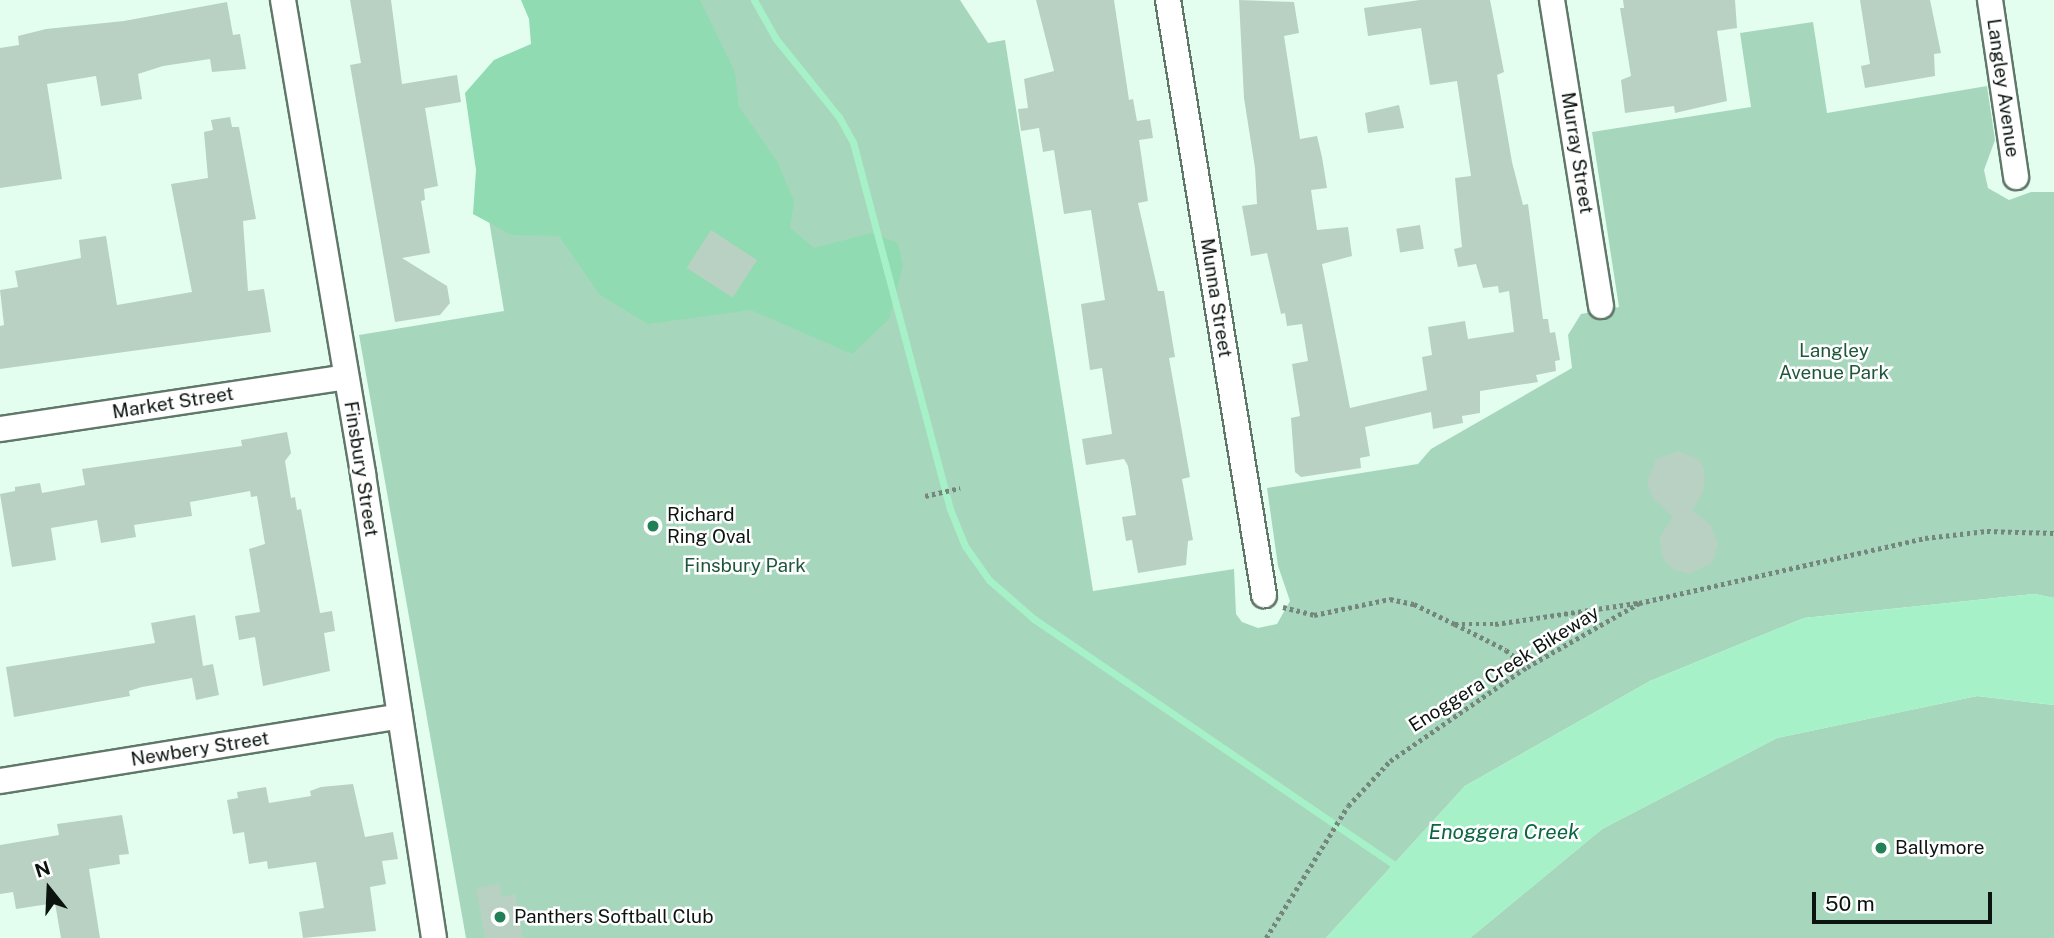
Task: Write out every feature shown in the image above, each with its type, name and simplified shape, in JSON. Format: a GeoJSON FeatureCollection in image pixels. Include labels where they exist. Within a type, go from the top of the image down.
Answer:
{"type":"FeatureCollection","features":[{"type":"Feature","properties":{"kind":"street","name":"Finsbury Street"},"geometry":{"type":"LineString","coordinates":[[283,0],[346,377],[434,938]]}},
{"type":"Feature","properties":{"kind":"street","name":"Munna Street"},"geometry":{"type":"LineString","coordinates":[[1168,0],[1264,595]]}},
{"type":"Feature","properties":{"kind":"street","name":"Murray Street"},"geometry":{"type":"LineString","coordinates":[[1552,0],[1601,306]]}},
{"type":"Feature","properties":{"kind":"street","name":"Langley Avenue"},"geometry":{"type":"LineString","coordinates":[[1990,0],[2016,177]]}},
{"type":"Feature","properties":{"kind":"street","name":"Market Street"},"geometry":{"type":"LineString","coordinates":[[0,429],[346,377]]}},
{"type":"Feature","properties":{"kind":"street","name":"Newbery Street"},"geometry":{"type":"LineString","coordinates":[[0,781],[400,716]]}},
{"type":"Feature","properties":{"kind":"path"},"geometry":{"type":"LineString","coordinates":[[925,496],[960,488]]}},
{"type":"Feature","properties":{"kind":"path","name":"Enoggera Creek Bikeway"},"geometry":{"type":"LineString","coordinates":[[1266,938],[1348,806],[1390,761],[1527,667],[1639,603],[1925,538],[1987,531],[2054,533]]}},
{"type":"Feature","properties":{"kind":"path"},"geometry":{"type":"LineString","coordinates":[[1264,595],[1291,612],[1314,615],[1390,599],[1413,604],[1506,650],[1527,667]]}},
{"type":"Feature","properties":{"kind":"path"},"geometry":{"type":"LineString","coordinates":[[1455,624],[1536,621],[1582,609],[1639,603]]}},
{"type":"Feature","properties":{"kind":"green space","name":"Finsbury Park"},"geometry":{"type":"Polygon","coordinates":[[[528,0],[960,0],[988,43],[1005,40],[1093,591],[1234,569],[1236,614],[1242,622],[1258,628],[1277,624],[1290,601],[1278,566],[1267,488],[1418,464],[1431,449],[1572,368],[1568,335],[1581,314],[1619,307],[1592,132],[1751,107],[1740,33],[1813,22],[1827,113],[1987,86],[1995,140],[1984,170],[1988,188],[2009,200],[2031,192],[2054,192],[2054,598],[2035,594],[1804,618],[1650,681],[1465,786],[1326,938],[466,938],[359,335],[504,311],[474,129],[547,117],[528,0]]]}},
{"type":"Feature","properties":{"kind":"green space","name":"Ballymore"},"geometry":{"type":"Polygon","coordinates":[[[1977,696],[2054,705],[2054,938],[1470,938],[1602,829],[1777,738],[1977,696]]]}},
{"type":"Feature","properties":{"kind":"shaded area"},"geometry":{"type":"Polygon","coordinates":[[[521,0],[700,0],[735,72],[739,107],[777,161],[794,201],[790,228],[814,248],[871,233],[898,243],[903,266],[889,319],[852,354],[751,310],[648,324],[600,295],[559,236],[512,235],[473,214],[476,170],[465,93],[494,60],[531,44],[529,19],[521,0]]]}},
{"type":"Feature","properties":{"kind":"water","name":"Enoggera Creek"},"geometry":{"type":"Polygon","coordinates":[[[2035,594],[2054,598],[2054,705],[1977,696],[1777,738],[1602,829],[1470,938],[1326,938],[1465,786],[1650,681],[1804,618],[2035,594]]]}},
{"type":"Feature","properties":{"kind":"building"},"geometry":{"type":"Polygon","coordinates":[[[350,0],[391,0],[402,84],[457,75],[461,102],[425,108],[438,186],[424,189],[425,200],[421,201],[430,253],[402,258],[447,286],[450,303],[440,315],[395,322],[350,65],[361,63],[350,0]]]}},
{"type":"Feature","properties":{"kind":"building"},"geometry":{"type":"Polygon","coordinates":[[[1036,0],[1114,0],[1129,100],[1133,99],[1137,121],[1150,119],[1153,138],[1139,140],[1148,201],[1138,203],[1158,291],[1164,291],[1175,357],[1169,358],[1190,477],[1182,479],[1193,540],[1188,541],[1186,565],[1138,573],[1132,540],[1126,541],[1122,517],[1136,515],[1128,466],[1124,459],[1086,465],[1082,439],[1112,434],[1102,368],[1090,370],[1081,304],[1105,300],[1091,210],[1064,214],[1054,150],[1043,152],[1039,128],[1021,131],[1018,109],[1028,108],[1024,79],[1054,71],[1036,0]]]}},
{"type":"Feature","properties":{"kind":"building"},"geometry":{"type":"Polygon","coordinates":[[[1239,0],[1294,2],[1299,33],[1284,36],[1300,139],[1317,136],[1327,188],[1311,190],[1317,230],[1348,227],[1352,256],[1322,264],[1350,408],[1427,390],[1422,357],[1432,355],[1428,327],[1465,321],[1468,339],[1514,332],[1509,291],[1499,293],[1498,286],[1483,288],[1476,264],[1458,267],[1454,249],[1462,247],[1455,178],[1471,176],[1457,81],[1430,85],[1421,28],[1368,36],[1364,8],[1420,0],[1490,0],[1504,72],[1497,75],[1512,162],[1523,205],[1528,204],[1543,319],[1548,319],[1550,333],[1555,332],[1560,360],[1555,361],[1556,371],[1536,375],[1538,382],[1480,391],[1480,413],[1462,416],[1463,423],[1433,429],[1431,412],[1365,427],[1370,456],[1360,458],[1361,468],[1301,477],[1295,472],[1291,418],[1300,416],[1292,364],[1308,361],[1302,324],[1287,326],[1285,313],[1281,314],[1267,253],[1251,256],[1242,206],[1257,204],[1255,168],[1244,98],[1239,0]]]}},
{"type":"Feature","properties":{"kind":"building"},"geometry":{"type":"Polygon","coordinates":[[[1623,0],[1735,0],[1737,28],[1717,31],[1727,101],[1675,113],[1674,106],[1625,113],[1621,80],[1631,76],[1620,8],[1624,8],[1623,0]]]}},
{"type":"Feature","properties":{"kind":"building"},"geometry":{"type":"Polygon","coordinates":[[[1860,0],[1930,0],[1941,53],[1934,54],[1935,76],[1865,88],[1861,66],[1870,64],[1860,0]]]}},
{"type":"Feature","properties":{"kind":"building"},"geometry":{"type":"Polygon","coordinates":[[[227,2],[233,35],[240,34],[246,69],[212,72],[210,59],[163,66],[138,74],[142,99],[101,106],[96,76],[47,84],[62,179],[0,188],[0,48],[19,45],[18,36],[46,29],[124,21],[227,2]]]}},
{"type":"Feature","properties":{"kind":"building"},"geometry":{"type":"Polygon","coordinates":[[[1399,105],[1404,128],[1368,133],[1365,113],[1399,105]]]}},
{"type":"Feature","properties":{"kind":"building"},"geometry":{"type":"Polygon","coordinates":[[[230,117],[232,127],[239,127],[256,219],[243,221],[248,291],[264,289],[271,332],[0,369],[0,326],[4,325],[0,290],[18,287],[15,271],[81,258],[79,240],[106,236],[117,305],[192,292],[171,184],[208,178],[204,132],[213,130],[211,120],[230,117]]]}},
{"type":"Feature","properties":{"kind":"building"},"geometry":{"type":"Polygon","coordinates":[[[1420,225],[1424,249],[1400,252],[1396,229],[1420,225]]]}},
{"type":"Feature","properties":{"kind":"building"},"geometry":{"type":"Polygon","coordinates":[[[711,230],[757,260],[733,298],[686,268],[711,230]]]}},
{"type":"Feature","properties":{"kind":"building"},"geometry":{"type":"Polygon","coordinates":[[[287,432],[291,453],[285,461],[291,498],[295,497],[297,510],[301,509],[320,613],[332,611],[335,631],[324,633],[330,671],[263,686],[255,637],[239,640],[235,616],[260,612],[249,549],[265,544],[257,496],[251,497],[250,491],[190,502],[192,516],[134,525],[136,537],[101,543],[97,520],[51,528],[56,560],[12,567],[0,494],[15,491],[15,487],[40,483],[42,493],[85,485],[82,469],[242,446],[241,440],[287,432]]]}},
{"type":"Feature","properties":{"kind":"building"},"geometry":{"type":"Polygon","coordinates":[[[1679,451],[1699,460],[1704,469],[1704,490],[1692,511],[1711,525],[1718,544],[1712,563],[1689,574],[1673,569],[1662,557],[1660,537],[1673,517],[1653,498],[1647,483],[1656,459],[1679,451]]]}},
{"type":"Feature","properties":{"kind":"building"},"geometry":{"type":"Polygon","coordinates":[[[195,615],[203,666],[213,664],[219,695],[196,700],[192,678],[142,687],[129,691],[130,696],[14,717],[6,667],[155,643],[151,623],[195,615]]]}},
{"type":"Feature","properties":{"kind":"building"},"geometry":{"type":"Polygon","coordinates":[[[353,784],[365,837],[393,832],[398,859],[382,861],[386,884],[370,887],[376,931],[303,938],[299,912],[324,908],[316,862],[268,869],[267,861],[249,864],[244,832],[233,834],[227,800],[238,798],[237,792],[266,787],[269,803],[311,796],[310,791],[321,787],[353,784]]]}},
{"type":"Feature","properties":{"kind":"building"},"geometry":{"type":"Polygon","coordinates":[[[122,815],[129,854],[119,855],[120,864],[89,869],[100,938],[61,938],[55,903],[16,909],[13,892],[0,894],[0,845],[59,835],[57,824],[122,815]]]}},
{"type":"Feature","properties":{"kind":"building","name":"Panthers Softball Club"},"geometry":{"type":"Polygon","coordinates":[[[500,884],[502,897],[515,894],[523,938],[485,938],[476,888],[500,884]]]}},
{"type":"Feature","properties":{"kind":"waterway"},"geometry":{"type":"LineString","coordinates":[[754,0],[776,39],[839,117],[853,142],[950,509],[965,546],[989,580],[1034,619],[1399,868]]}},
{"type":"Feature","properties":{"kind":"place","name":"Richard Ring Oval"},"geometry":{"type":"Point","coordinates":[653,526]}},
{"type":"Feature","properties":{"kind":"place","name":"Ballymore"},"geometry":{"type":"Point","coordinates":[1881,848]}},
{"type":"Feature","properties":{"kind":"place","name":"Panthers Softball Club"},"geometry":{"type":"Point","coordinates":[500,917]}},
{"type":"Feature","properties":{"kind":"park label","name":"Langley Avenue Park"},"geometry":{"type":"Point","coordinates":[1834,362]}}]}
